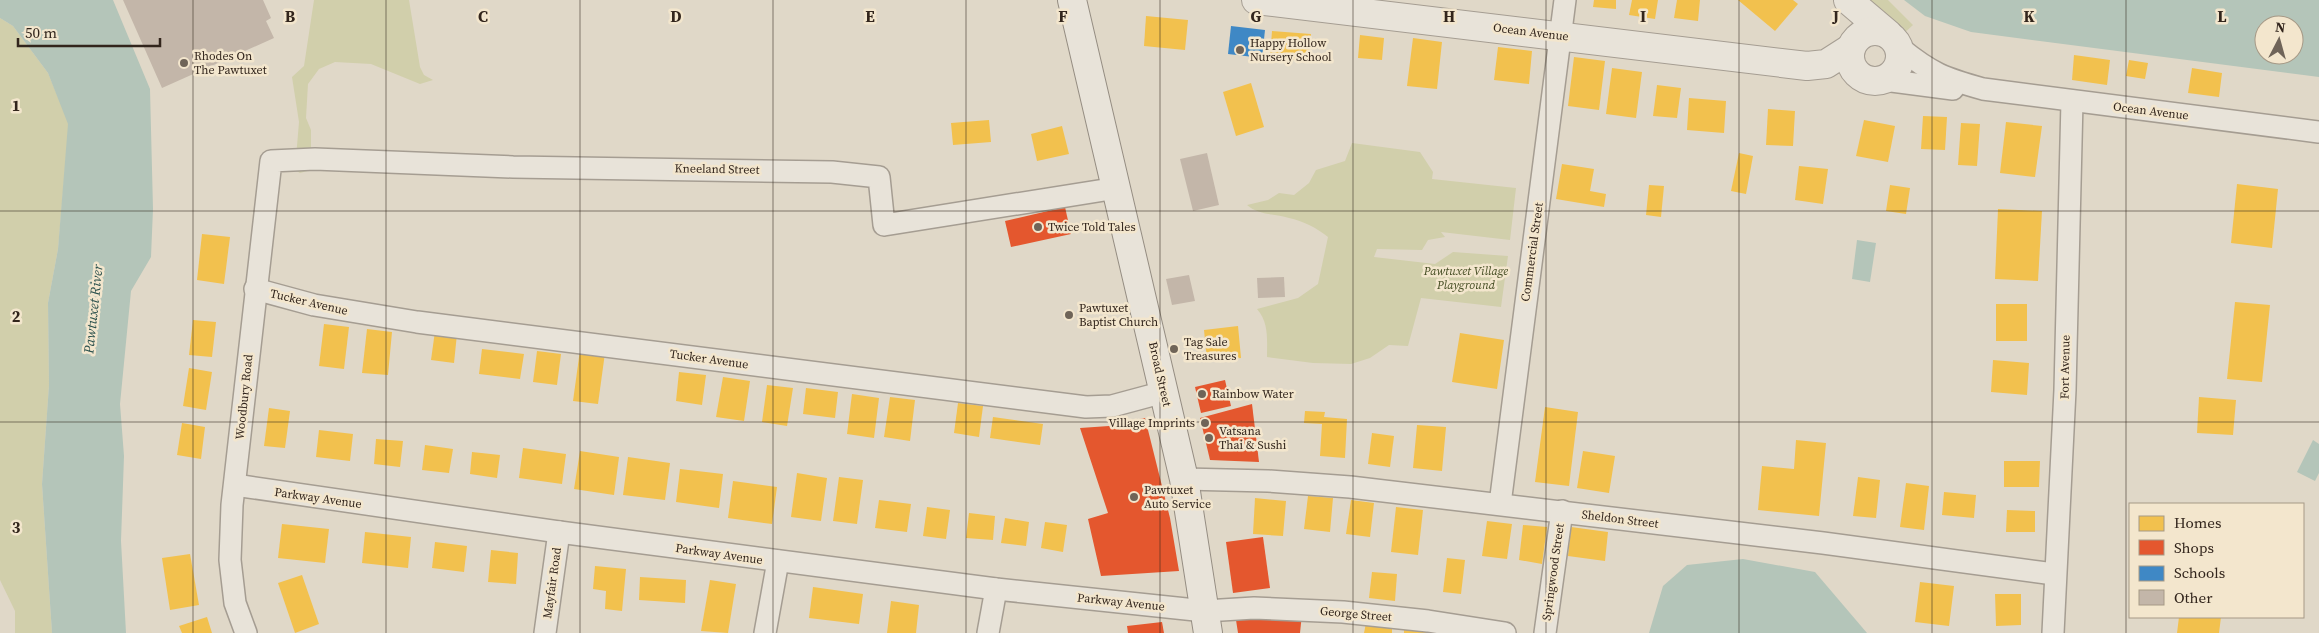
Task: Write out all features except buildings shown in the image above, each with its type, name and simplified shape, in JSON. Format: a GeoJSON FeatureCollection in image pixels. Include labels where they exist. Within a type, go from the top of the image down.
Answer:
{"type":"FeatureCollection","features":[{"type":"Feature","properties":{"kind":"street","name":"Broad Street"},"geometry":{"type":"LineString","coordinates":[[1072,0],[1184,479],[1207,622]]}},
{"type":"Feature","properties":{"kind":"street","name":"Ocean Avenue"},"geometry":{"type":"LineString","coordinates":[[1256,0],[1562,35],[1807,66],[1826,64],[1853,45],[1867,32],[1874,31],[1894,41],[1930,72],[1983,89],[2319,132]]}},
{"type":"Feature","properties":{"kind":"street","name":"Commercial Street"},"geometry":{"type":"LineString","coordinates":[[1500,504],[1525,301],[1566,0]]}},
{"type":"Feature","properties":{"kind":"street"},"geometry":{"type":"LineString","coordinates":[[1839,0],[1850,22],[1853,45],[1850,55],[1852,67],[1873,79],[1891,77],[1900,64],[1894,41],[1848,0]]}},
{"type":"Feature","properties":{"kind":"street","name":"Ocean Avenue"},"geometry":{"type":"LineString","coordinates":[[1807,66],[1825,73],[1969,91],[1983,89]]}},
{"type":"Feature","properties":{"kind":"street","name":"Fort Avenue"},"geometry":{"type":"LineString","coordinates":[[2053,633],[2054,574],[2064,390],[2072,101]]}},
{"type":"Feature","properties":{"kind":"street","name":"Kneeland Street"},"geometry":{"type":"LineString","coordinates":[[271,161],[315,159],[513,167],[832,172],[879,177],[884,225],[1117,188]]}},
{"type":"Feature","properties":{"kind":"street","name":"Woodbury Road"},"geometry":{"type":"LineString","coordinates":[[246,633],[235,603],[230,560],[235,485],[255,289],[271,161]]}},
{"type":"Feature","properties":{"kind":"street","name":"Tucker Avenue"},"geometry":{"type":"LineString","coordinates":[[255,289],[314,305],[417,322],[1078,406],[1112,406],[1164,392]]}},
{"type":"Feature","properties":{"kind":"street","name":"Sheldon Street"},"geometry":{"type":"LineString","coordinates":[[1184,479],[1268,481],[1344,486],[1823,543],[2054,574]]}},
{"type":"Feature","properties":{"kind":"street","name":"Parkway Avenue"},"geometry":{"type":"LineString","coordinates":[[235,485],[778,562],[996,589],[1207,622]]}},
{"type":"Feature","properties":{"kind":"street","name":"Springwood Street"},"geometry":{"type":"LineString","coordinates":[[1545,633],[1562,512]]}},
{"type":"Feature","properties":{"kind":"street","name":"Mayfair Road"},"geometry":{"type":"LineString","coordinates":[[545,633],[559,532]]}},
{"type":"Feature","properties":{"kind":"street"},"geometry":{"type":"LineString","coordinates":[[765,633],[778,562]]}},
{"type":"Feature","properties":{"kind":"street"},"geometry":{"type":"LineString","coordinates":[[988,633],[996,589]]}},
{"type":"Feature","properties":{"kind":"street","name":"George Street"},"geometry":{"type":"LineString","coordinates":[[1207,622],[1254,608],[1308,610],[1428,621],[1505,633]]}},
{"type":"Feature","properties":{"kind":"green space"},"geometry":{"type":"Polygon","coordinates":[[[314,0],[409,0],[420,67],[424,75],[433,80],[420,84],[371,64],[335,62],[319,69],[308,84],[306,118],[311,130],[311,170],[300,173],[295,170],[299,122],[292,77],[304,66],[314,0]]]}},
{"type":"Feature","properties":{"kind":"green space"},"geometry":{"type":"Polygon","coordinates":[[[1868,0],[1888,0],[1913,25],[1902,35],[1868,0]]]}},
{"type":"Feature","properties":{"kind":"green space"},"geometry":{"type":"Polygon","coordinates":[[[0,18],[13,26],[48,73],[69,124],[58,249],[48,303],[49,385],[42,484],[52,633],[15,633],[15,611],[0,580],[0,18]]]}},
{"type":"Feature","properties":{"kind":"green space","name":"Pawtuxet Village Playground"},"geometry":{"type":"Polygon","coordinates":[[[1352,143],[1420,152],[1433,172],[1432,179],[1516,188],[1510,240],[1441,232],[1445,237],[1428,240],[1422,250],[1377,249],[1374,257],[1435,264],[1453,252],[1508,256],[1501,307],[1421,298],[1408,346],[1389,345],[1370,358],[1351,364],[1313,363],[1267,357],[1267,338],[1264,320],[1257,309],[1298,298],[1318,284],[1328,237],[1305,223],[1261,212],[1247,205],[1268,200],[1279,193],[1294,195],[1309,183],[1316,170],[1345,161],[1352,143]]]}},
{"type":"Feature","properties":{"kind":"water","name":"Pawtuxet River"},"geometry":{"type":"Polygon","coordinates":[[[0,0],[113,0],[150,89],[153,209],[151,257],[131,291],[120,404],[124,456],[121,541],[126,633],[52,633],[42,484],[49,385],[48,303],[58,249],[68,124],[48,73],[13,26],[0,18],[0,0]]]}},
{"type":"Feature","properties":{"kind":"water"},"geometry":{"type":"Polygon","coordinates":[[[1904,0],[2319,0],[2319,77],[1971,32],[1925,16],[1904,0]]]}},
{"type":"Feature","properties":{"kind":"water"},"geometry":{"type":"Polygon","coordinates":[[[1857,240],[1876,243],[1870,282],[1852,279],[1857,240]]]}},
{"type":"Feature","properties":{"kind":"water"},"geometry":{"type":"Polygon","coordinates":[[[2313,440],[2319,444],[2319,473],[2315,481],[2297,472],[2313,440]]]}},
{"type":"Feature","properties":{"kind":"water"},"geometry":{"type":"Polygon","coordinates":[[[1743,559],[1815,572],[1867,633],[1649,633],[1663,586],[1687,565],[1743,559]]]}},
{"type":"Feature","properties":{"kind":"place","name":"Happy Hollow Nursery School"},"geometry":{"type":"Point","coordinates":[1240,50]}},
{"type":"Feature","properties":{"kind":"place","name":"Rhodes On The Pawtuxet"},"geometry":{"type":"Point","coordinates":[184,63]}},
{"type":"Feature","properties":{"kind":"place","name":"Twice Told Tales"},"geometry":{"type":"Point","coordinates":[1038,227]}},
{"type":"Feature","properties":{"kind":"place","name":"Pawtuxet Baptist Church"},"geometry":{"type":"Point","coordinates":[1069,315]}},
{"type":"Feature","properties":{"kind":"place","name":"Tag Sale Treasures"},"geometry":{"type":"Point","coordinates":[1174,349]}},
{"type":"Feature","properties":{"kind":"place","name":"Rainbow Water"},"geometry":{"type":"Point","coordinates":[1202,394]}},
{"type":"Feature","properties":{"kind":"place","name":"Village Imprints"},"geometry":{"type":"Point","coordinates":[1205,423]}},
{"type":"Feature","properties":{"kind":"place","name":"Vatsana Thai & Sushi"},"geometry":{"type":"Point","coordinates":[1209,438]}},
{"type":"Feature","properties":{"kind":"place","name":"Pawtuxet Auto Service"},"geometry":{"type":"Point","coordinates":[1134,497]}}]}
